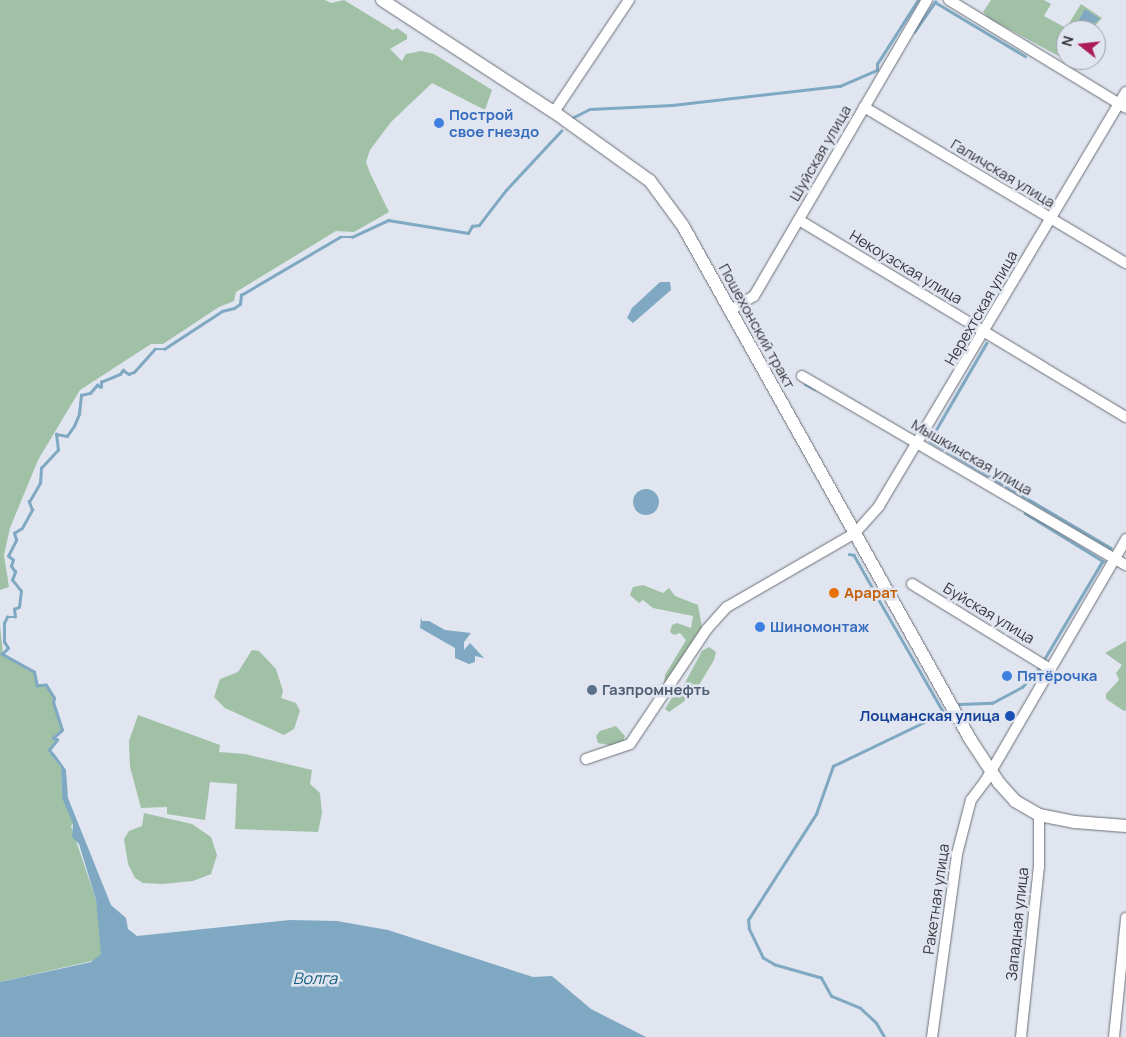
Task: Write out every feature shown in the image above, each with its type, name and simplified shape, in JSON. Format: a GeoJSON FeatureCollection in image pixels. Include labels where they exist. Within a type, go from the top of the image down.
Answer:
{"type":"FeatureCollection","features":[{"type":"Feature","properties":{"kind":"main road","name":"Пошехонский тракт"},"geometry":{"type":"LineString","coordinates":[[382,0],[554,112],[650,181],[683,226],[990,772],[1015,801],[1039,815],[1075,822],[1126,826]]}},
{"type":"Feature","properties":{"kind":"street"},"geometry":{"type":"LineString","coordinates":[[554,112],[629,0]]}},
{"type":"Feature","properties":{"kind":"street","name":"Шуйская улица"},"geometry":{"type":"LineString","coordinates":[[730,311],[754,296],[927,0]]}},
{"type":"Feature","properties":{"kind":"street"},"geometry":{"type":"LineString","coordinates":[[949,0],[1123,106]]}},
{"type":"Feature","properties":{"kind":"street","name":"Нерехтская улица"},"geometry":{"type":"LineString","coordinates":[[586,759],[630,744],[706,630],[727,607],[854,533],[884,499],[1050,220],[1123,106],[1126,92]]}},
{"type":"Feature","properties":{"kind":"street","name":"Галичская улица"},"geometry":{"type":"LineString","coordinates":[[864,107],[1126,264]]}},
{"type":"Feature","properties":{"kind":"street","name":"Некоузская улица"},"geometry":{"type":"LineString","coordinates":[[799,220],[1126,417]]}},
{"type":"Feature","properties":{"kind":"street","name":"Мышкинская улица"},"geometry":{"type":"LineString","coordinates":[[802,376],[1126,565]]}},
{"type":"Feature","properties":{"kind":"street","name":"Ракетная улица"},"geometry":{"type":"LineString","coordinates":[[932,1037],[960,842],[971,800],[990,772],[1126,539]]}},
{"type":"Feature","properties":{"kind":"street","name":"Буйская улица"},"geometry":{"type":"LineString","coordinates":[[912,584],[1050,669]]}},
{"type":"Feature","properties":{"kind":"street","name":"Западная улица"},"geometry":{"type":"LineString","coordinates":[[1021,1037],[1039,867],[1039,815]]}},
{"type":"Feature","properties":{"kind":"street"},"geometry":{"type":"LineString","coordinates":[[1114,1037],[1126,918]]}},
{"type":"Feature","properties":{"kind":"green space"},"geometry":{"type":"Polygon","coordinates":[[[0,0],[325,0],[331,3],[344,0],[393,30],[397,28],[407,35],[407,39],[390,49],[402,61],[406,54],[421,51],[434,54],[492,90],[485,110],[432,83],[391,122],[370,150],[366,162],[389,212],[354,232],[336,231],[236,292],[234,301],[219,307],[163,344],[151,344],[80,390],[38,460],[10,528],[4,555],[9,587],[0,590],[0,0]]]}},
{"type":"Feature","properties":{"kind":"green space"},"geometry":{"type":"Polygon","coordinates":[[[991,0],[1044,0],[1051,4],[1044,16],[1056,23],[1056,55],[990,19],[983,12],[991,0]]]}},
{"type":"Feature","properties":{"kind":"green space"},"geometry":{"type":"Polygon","coordinates":[[[1081,4],[1102,18],[1100,20],[1071,20],[1081,4]]]}},
{"type":"Feature","properties":{"kind":"green space"},"geometry":{"type":"Polygon","coordinates":[[[643,585],[663,593],[669,588],[675,596],[698,605],[702,627],[669,683],[664,683],[665,675],[686,640],[680,633],[674,635],[670,632],[672,625],[677,623],[691,628],[693,616],[653,608],[643,600],[639,603],[630,595],[633,587],[643,585]]]}},
{"type":"Feature","properties":{"kind":"green space"},"geometry":{"type":"Polygon","coordinates":[[[0,625],[3,654],[34,672],[37,686],[46,685],[54,698],[53,703],[62,730],[53,738],[57,740],[49,753],[61,767],[62,798],[70,812],[73,824],[71,826],[96,900],[102,942],[101,954],[96,960],[0,982],[0,625]]]}},
{"type":"Feature","properties":{"kind":"green space"},"geometry":{"type":"Polygon","coordinates":[[[1126,641],[1126,710],[1124,711],[1106,699],[1106,694],[1119,680],[1116,673],[1122,665],[1105,653],[1126,641]]]}},
{"type":"Feature","properties":{"kind":"green space"},"geometry":{"type":"Polygon","coordinates":[[[709,647],[716,652],[714,660],[693,695],[669,712],[665,709],[673,696],[679,694],[702,651],[709,647]]]}},
{"type":"Feature","properties":{"kind":"green space"},"geometry":{"type":"Polygon","coordinates":[[[252,650],[259,651],[276,669],[283,691],[281,698],[296,703],[300,711],[294,729],[284,735],[225,708],[214,697],[220,679],[238,672],[252,650]]]}},
{"type":"Feature","properties":{"kind":"green space"},"geometry":{"type":"Polygon","coordinates":[[[138,715],[220,745],[219,752],[245,754],[312,770],[310,784],[320,793],[322,813],[318,832],[235,829],[237,784],[210,782],[205,820],[167,814],[167,807],[141,808],[130,767],[129,741],[138,715]]]}},
{"type":"Feature","properties":{"kind":"green space"},"geometry":{"type":"Polygon","coordinates":[[[616,726],[625,736],[623,742],[614,746],[598,743],[596,736],[600,731],[616,726]]]}},
{"type":"Feature","properties":{"kind":"green space"},"geometry":{"type":"Polygon","coordinates":[[[144,813],[192,824],[211,837],[217,855],[211,874],[193,881],[163,884],[143,883],[135,878],[128,864],[124,839],[129,831],[142,826],[144,813]]]}},
{"type":"Feature","properties":{"kind":"water"},"geometry":{"type":"Polygon","coordinates":[[[1085,9],[1100,19],[1099,20],[1079,20],[1085,9]]]}},
{"type":"Feature","properties":{"kind":"water"},"geometry":{"type":"Polygon","coordinates":[[[660,282],[670,282],[671,290],[633,323],[627,318],[632,308],[660,282]]]}},
{"type":"Feature","properties":{"kind":"water"},"geometry":{"type":"Polygon","coordinates":[[[646,489],[655,493],[659,502],[655,511],[646,515],[637,511],[633,502],[637,493],[646,489]]]}},
{"type":"Feature","properties":{"kind":"water"},"geometry":{"type":"Polygon","coordinates":[[[421,617],[422,621],[429,621],[445,630],[471,633],[464,642],[464,650],[470,643],[484,658],[475,656],[475,662],[469,664],[455,658],[455,648],[420,628],[421,617]]]}},
{"type":"Feature","properties":{"kind":"water","name":"Волга"},"geometry":{"type":"Polygon","coordinates":[[[49,753],[54,753],[66,770],[68,798],[111,905],[126,918],[128,929],[137,936],[290,920],[337,921],[388,930],[533,977],[552,976],[591,1009],[646,1037],[0,1037],[0,982],[91,962],[101,954],[96,900],[79,844],[72,837],[73,824],[62,798],[61,767],[49,753]]]}},
{"type":"Feature","properties":{"kind":"waterway"},"geometry":{"type":"LineString","coordinates":[[570,119],[590,109],[672,105],[840,86],[877,70],[877,64],[918,0]]}},
{"type":"Feature","properties":{"kind":"waterway"},"geometry":{"type":"LineString","coordinates":[[914,32],[935,2],[1025,56]]}},
{"type":"Feature","properties":{"kind":"waterway"},"geometry":{"type":"LineString","coordinates":[[52,754],[49,750],[57,740],[53,738],[62,730],[53,703],[54,698],[46,685],[37,686],[34,672],[2,654],[8,648],[4,642],[4,623],[7,617],[15,617],[14,609],[19,607],[21,591],[12,580],[15,572],[11,566],[13,560],[8,556],[16,540],[14,533],[22,528],[32,510],[29,502],[40,483],[41,468],[58,450],[56,434],[67,436],[74,426],[79,414],[81,395],[90,393],[97,385],[101,387],[101,382],[120,374],[123,370],[129,374],[134,372],[155,349],[164,349],[222,311],[234,308],[240,304],[241,295],[340,237],[352,237],[388,220],[468,233],[472,226],[479,225],[506,190],[561,131]]}},
{"type":"Feature","properties":{"kind":"waterway"},"geometry":{"type":"LineString","coordinates":[[987,343],[930,441],[1111,548]]}},
{"type":"Feature","properties":{"kind":"waterway"},"geometry":{"type":"LineString","coordinates":[[805,384],[815,389]]}},
{"type":"Feature","properties":{"kind":"waterway"},"geometry":{"type":"LineString","coordinates":[[1025,513],[1103,561],[1043,662]]}},
{"type":"Feature","properties":{"kind":"waterway"},"geometry":{"type":"LineString","coordinates":[[849,554],[854,555],[876,594]]}},
{"type":"Feature","properties":{"kind":"waterway"},"geometry":{"type":"LineString","coordinates":[[879,600],[944,713]]}},
{"type":"Feature","properties":{"kind":"waterway"},"geometry":{"type":"LineString","coordinates":[[959,704],[992,703],[1022,687],[1040,667]]}},
{"type":"Feature","properties":{"kind":"waterway"},"geometry":{"type":"LineString","coordinates":[[884,1037],[876,1023],[860,1008],[831,996],[821,978],[775,965],[763,958],[749,929],[748,920],[816,814],[833,766],[945,712]]}},
{"type":"Feature","properties":{"kind":"place","name":"Построй свое гнездо"},"geometry":{"type":"Point","coordinates":[439,123]}},
{"type":"Feature","properties":{"kind":"place","name":"Арарат"},"geometry":{"type":"Point","coordinates":[834,593]}},
{"type":"Feature","properties":{"kind":"place","name":"Шиномонтаж"},"geometry":{"type":"Point","coordinates":[760,627]}},
{"type":"Feature","properties":{"kind":"place","name":"Пятёрочка"},"geometry":{"type":"Point","coordinates":[1007,676]}},
{"type":"Feature","properties":{"kind":"place","name":"Газпромнефть"},"geometry":{"type":"Point","coordinates":[592,690]}},
{"type":"Feature","properties":{"kind":"place","name":"Лоцманская улица"},"geometry":{"type":"Point","coordinates":[1010,716]}}]}
